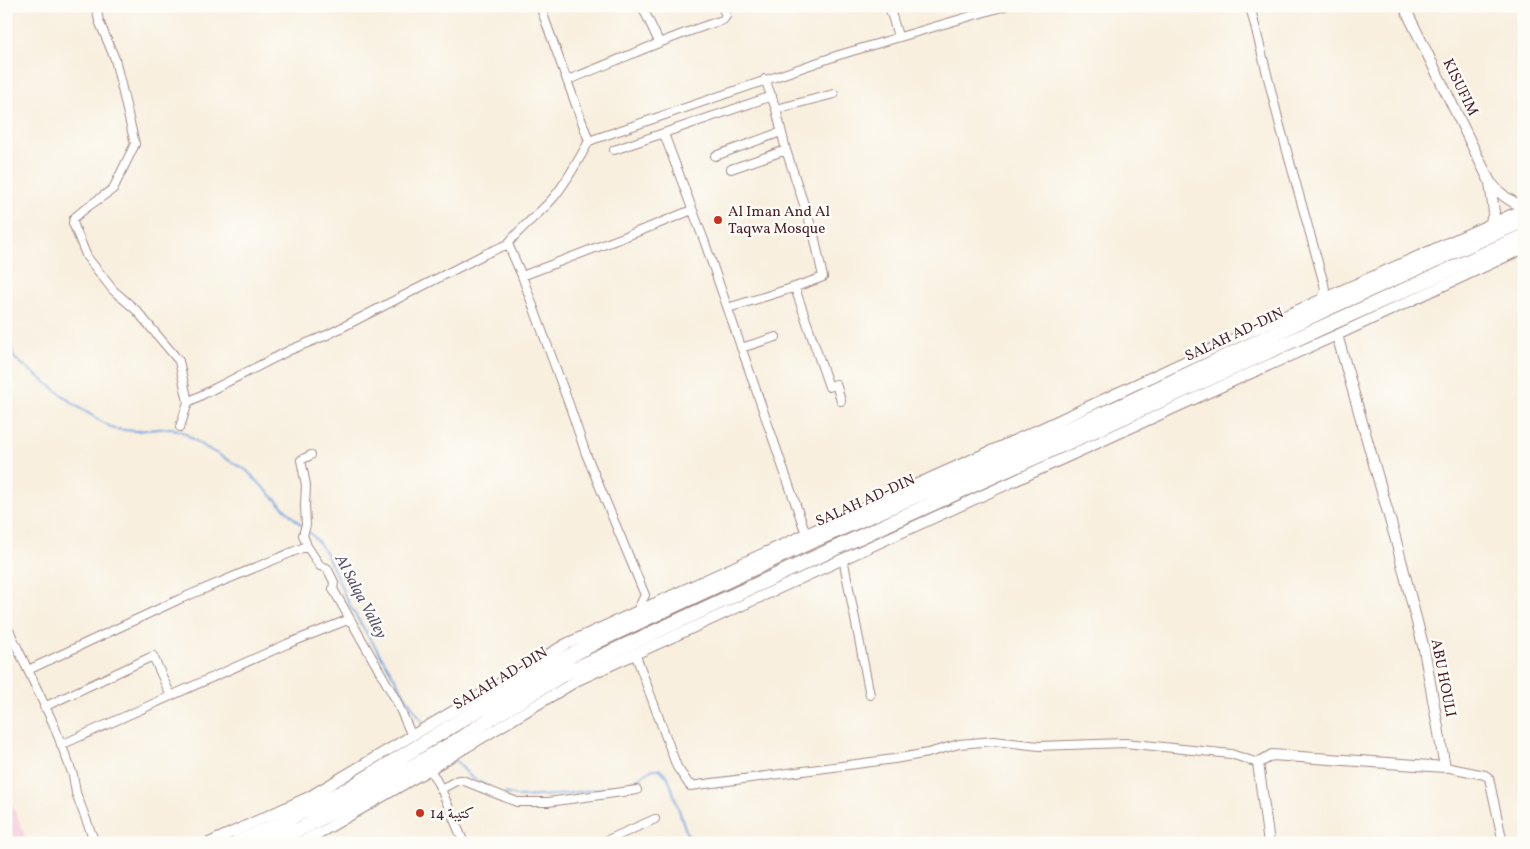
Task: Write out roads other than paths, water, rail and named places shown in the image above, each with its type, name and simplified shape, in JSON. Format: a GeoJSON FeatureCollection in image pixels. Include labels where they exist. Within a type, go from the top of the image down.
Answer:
{"type":"FeatureCollection","features":[{"type":"Feature","properties":{"kind":"highway","name":"SALAH AD-DIN"},"geometry":{"type":"LineString","coordinates":[[237,843],[289,819],[352,794],[424,756],[456,747],[506,708],[562,675],[1025,462],[1331,307],[1524,220]]}},
{"type":"Feature","properties":{"kind":"highway","name":"SALAH AD-DIN"},"geometry":{"type":"LineString","coordinates":[[424,756],[443,724],[598,641],[812,541],[1027,447],[1146,401],[1524,236]]}},
{"type":"Feature","properties":{"kind":"highway"},"geometry":{"type":"LineString","coordinates":[[1025,462],[1029,454],[1027,447]]}},
{"type":"Feature","properties":{"kind":"highway","name":"SALAH AD-DIN"},"geometry":{"type":"LineString","coordinates":[[269,843],[306,826],[352,794]]}},
{"type":"Feature","properties":{"kind":"main road","name":"KISUFIM"},"geometry":{"type":"LineString","coordinates":[[1404,6],[1490,182],[1508,200],[1524,208]]}},
{"type":"Feature","properties":{"kind":"main road","name":"KISUFIM"},"geometry":{"type":"LineString","coordinates":[[1490,182],[1494,212],[1490,225]]}},
{"type":"Feature","properties":{"kind":"main road"},"geometry":{"type":"LineString","coordinates":[[443,724],[566,644],[1524,208]]}},
{"type":"Feature","properties":{"kind":"main road"},"geometry":{"type":"LineString","coordinates":[[456,747],[561,689],[635,653],[1337,335],[1524,248]]}},
{"type":"Feature","properties":{"kind":"main road","name":"ABU HOULI"},"geometry":{"type":"LineString","coordinates":[[1337,335],[1392,527],[1424,650],[1445,767]]}},
{"type":"Feature","properties":{"kind":"main road"},"geometry":{"type":"LineString","coordinates":[[1269,843],[1258,763],[1272,755],[1445,767]]}},
{"type":"Feature","properties":{"kind":"main road"},"geometry":{"type":"LineString","coordinates":[[208,843],[309,797],[424,756]]}},
{"type":"Feature","properties":{"kind":"main road"},"geometry":{"type":"LineString","coordinates":[[298,843],[328,828],[424,756]]}},
{"type":"Feature","properties":{"kind":"street"},"geometry":{"type":"LineString","coordinates":[[96,6],[99,20],[115,59],[135,144],[114,189],[86,208],[74,218],[73,223],[87,257],[113,290],[136,310],[180,361],[188,402],[180,427]]}},
{"type":"Feature","properties":{"kind":"street"},"geometry":{"type":"LineString","coordinates":[[540,6],[589,141]]}},
{"type":"Feature","properties":{"kind":"street"},"geometry":{"type":"LineString","coordinates":[[642,6],[659,42]]}},
{"type":"Feature","properties":{"kind":"street"},"geometry":{"type":"LineString","coordinates":[[568,80],[674,36],[724,20],[726,16],[722,6]]}},
{"type":"Feature","properties":{"kind":"street"},"geometry":{"type":"LineString","coordinates":[[889,6],[898,36]]}},
{"type":"Feature","properties":{"kind":"street"},"geometry":{"type":"LineString","coordinates":[[188,402],[272,358],[327,335],[388,302],[508,244],[553,198],[572,172],[589,141],[765,79],[898,36],[1005,6]]}},
{"type":"Feature","properties":{"kind":"street"},"geometry":{"type":"LineString","coordinates":[[1250,6],[1280,126],[1323,280],[1325,290],[1322,299]]}},
{"type":"Feature","properties":{"kind":"street"},"geometry":{"type":"LineString","coordinates":[[728,308],[795,288],[823,277],[814,235],[786,150],[772,96],[765,79]]}},
{"type":"Feature","properties":{"kind":"street"},"geometry":{"type":"LineString","coordinates":[[776,109],[834,94]]}},
{"type":"Feature","properties":{"kind":"street"},"geometry":{"type":"LineString","coordinates":[[614,150],[772,96]]}},
{"type":"Feature","properties":{"kind":"street"},"geometry":{"type":"LineString","coordinates":[[715,156],[781,132]]}},
{"type":"Feature","properties":{"kind":"street"},"geometry":{"type":"LineString","coordinates":[[664,134],[704,238],[806,534]]}},
{"type":"Feature","properties":{"kind":"street"},"geometry":{"type":"LineString","coordinates":[[731,169],[786,150]]}},
{"type":"Feature","properties":{"kind":"street"},"geometry":{"type":"LineString","coordinates":[[522,276],[692,210]]}},
{"type":"Feature","properties":{"kind":"street"},"geometry":{"type":"LineString","coordinates":[[508,244],[522,276],[586,454],[645,595],[651,598],[666,598]]}},
{"type":"Feature","properties":{"kind":"street"},"geometry":{"type":"LineString","coordinates":[[1323,280],[1332,287],[1342,291]]}},
{"type":"Feature","properties":{"kind":"street"},"geometry":{"type":"LineString","coordinates":[[795,288],[829,387],[836,384],[841,401]]}},
{"type":"Feature","properties":{"kind":"street"},"geometry":{"type":"LineString","coordinates":[[741,348],[776,337]]}},
{"type":"Feature","properties":{"kind":"street"},"geometry":{"type":"LineString","coordinates":[[311,455],[301,460],[306,484],[306,525],[303,535],[307,546],[320,566],[327,568],[334,582],[333,589],[396,700],[441,789],[464,843]]}},
{"type":"Feature","properties":{"kind":"street"},"geometry":{"type":"LineString","coordinates":[[28,670],[180,599],[307,546]]}},
{"type":"Feature","properties":{"kind":"street"},"geometry":{"type":"LineString","coordinates":[[843,558],[870,695]]}},
{"type":"Feature","properties":{"kind":"street"},"geometry":{"type":"LineString","coordinates":[[636,612],[645,595]]}},
{"type":"Feature","properties":{"kind":"street"},"geometry":{"type":"LineString","coordinates":[[61,745],[287,644],[350,619]]}},
{"type":"Feature","properties":{"kind":"street"},"geometry":{"type":"LineString","coordinates":[[6,624],[53,723],[73,775],[76,793],[95,843]]}},
{"type":"Feature","properties":{"kind":"street"},"geometry":{"type":"LineString","coordinates":[[635,653],[677,767],[690,786],[894,759],[928,753],[959,744],[994,741],[1039,746],[1134,744],[1232,754],[1258,763]]}},
{"type":"Feature","properties":{"kind":"street"},"geometry":{"type":"LineString","coordinates":[[44,707],[153,656],[171,696]]}},
{"type":"Feature","properties":{"kind":"street"},"geometry":{"type":"LineString","coordinates":[[1445,767],[1485,775],[1489,778],[1503,843]]}},
{"type":"Feature","properties":{"kind":"street"},"geometry":{"type":"LineString","coordinates":[[441,789],[458,780],[462,780],[517,802],[540,802],[637,790]]}},
{"type":"Feature","properties":{"kind":"street"},"geometry":{"type":"LineString","coordinates":[[601,843],[656,819]]}},
{"type":"Feature","properties":{"kind":"waterway","name":"Al Salqa Valley"},"geometry":{"type":"LineString","coordinates":[[6,303],[14,358],[78,407],[114,429],[135,431],[171,428],[183,432],[203,446],[246,470],[302,526]]}},
{"type":"Feature","properties":{"kind":"waterway","name":"Al Salqa Valley"},"geometry":{"type":"LineString","coordinates":[[308,531],[322,547],[349,604],[410,704],[425,725]]}},
{"type":"Feature","properties":{"kind":"waterway","name":"Al Salqa Valley"},"geometry":{"type":"LineString","coordinates":[[454,759],[471,777],[487,786]]}},
{"type":"Feature","properties":{"kind":"waterway","name":"Al Salqa Valley"},"geometry":{"type":"LineString","coordinates":[[505,793],[520,797],[556,795],[627,785],[653,769],[659,769],[668,777],[690,843]]}},
{"type":"Feature","properties":{"kind":"place","name":"Al Iman And Al Taqwa Mosque"},"geometry":{"type":"Point","coordinates":[718,220]}},
{"type":"Feature","properties":{"kind":"place","name":"كتيبة 14"},"geometry":{"type":"Point","coordinates":[420,813]}}]}
